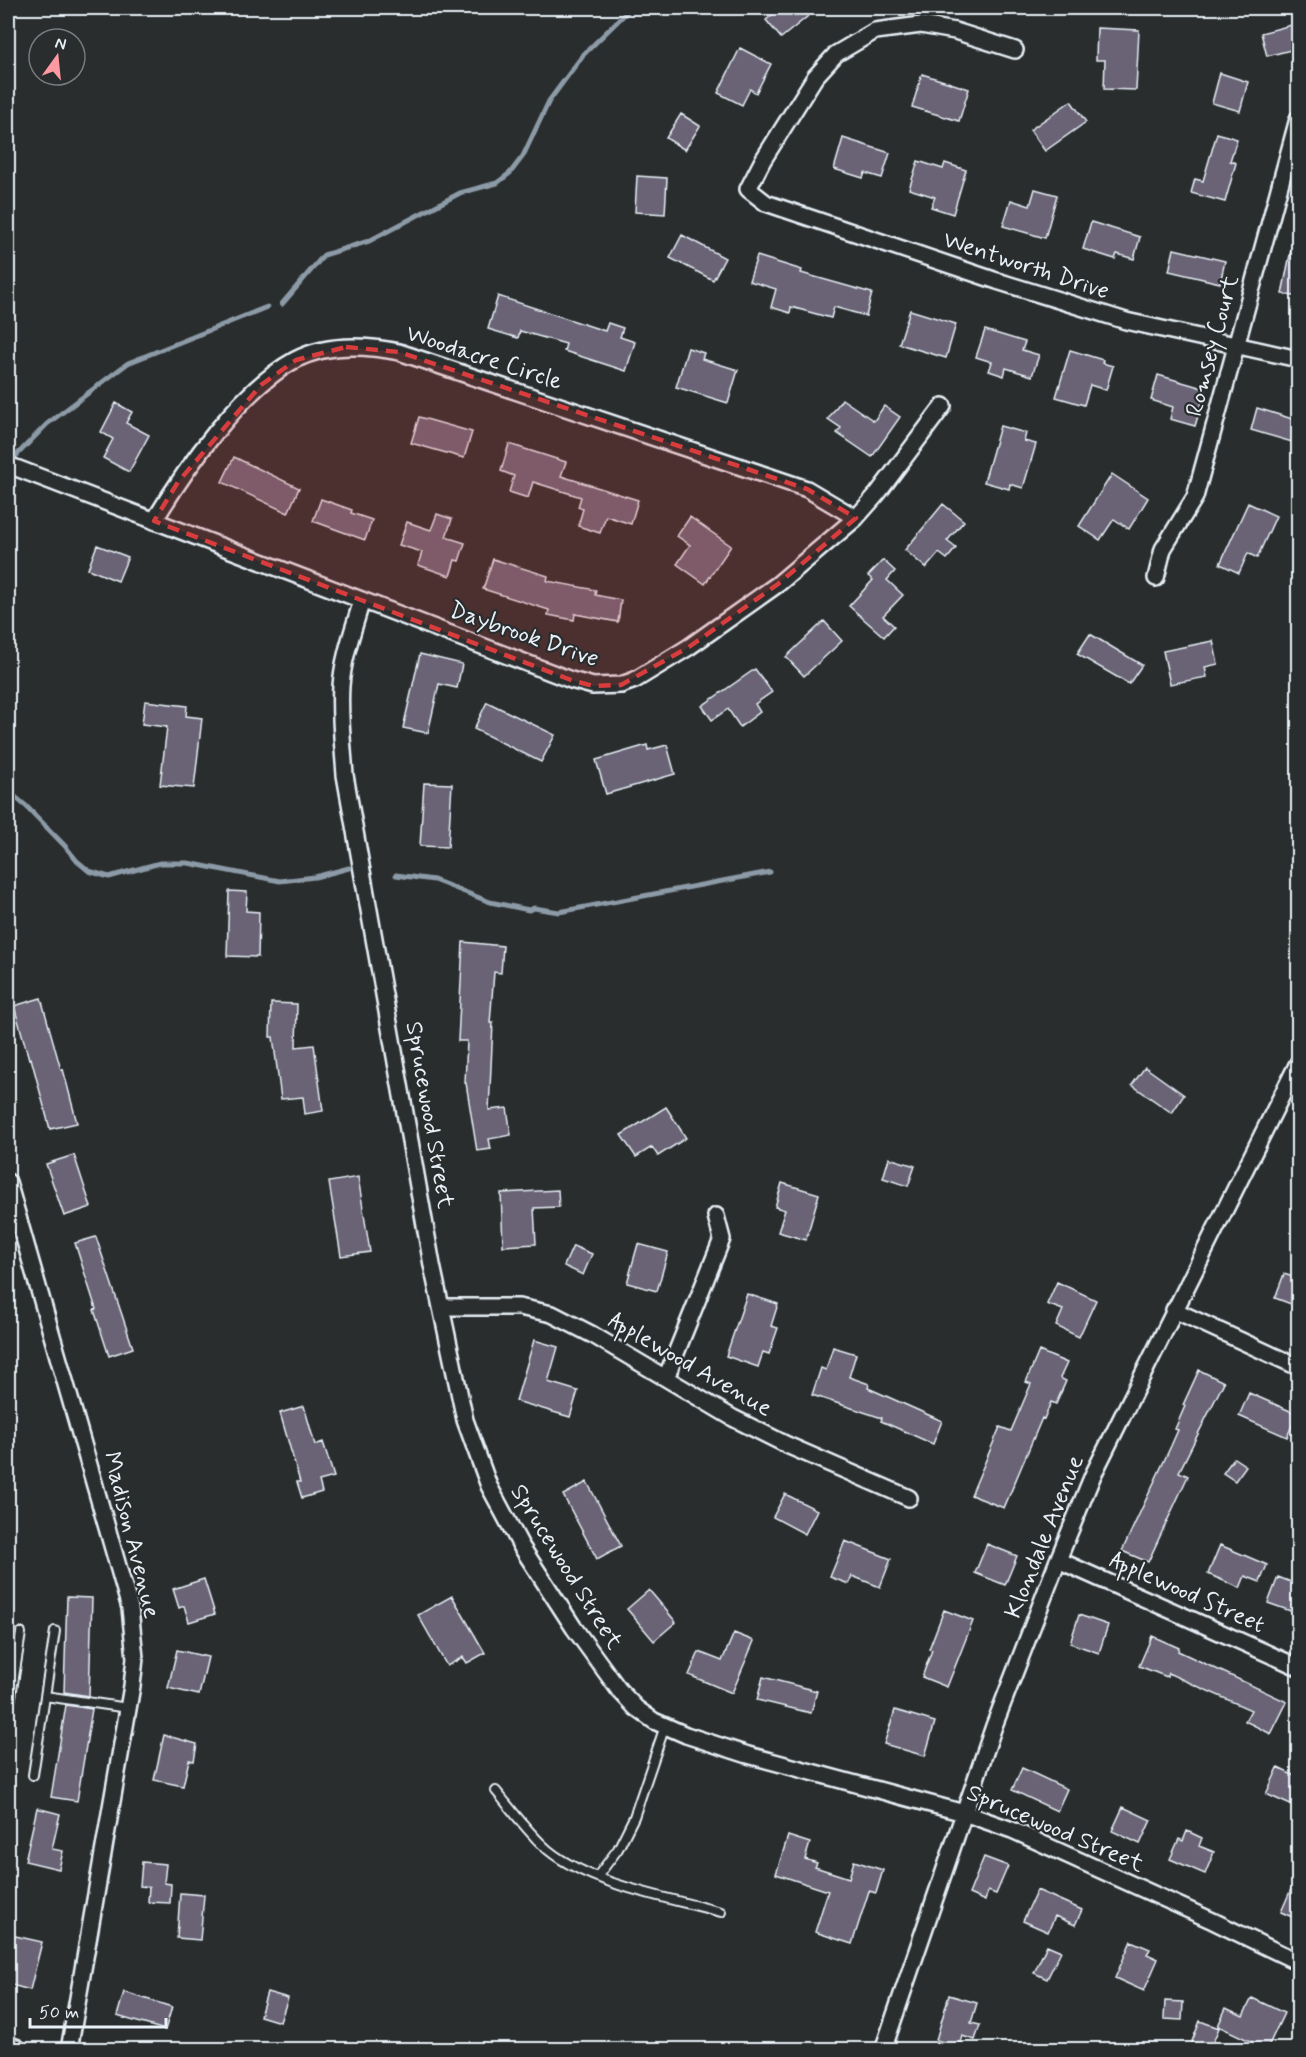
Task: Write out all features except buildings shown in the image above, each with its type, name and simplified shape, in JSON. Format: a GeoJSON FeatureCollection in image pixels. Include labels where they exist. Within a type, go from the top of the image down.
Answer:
{"type":"FeatureCollection","features":[{"type":"Feature","properties":{"kind":"main road"},"geometry":{"type":"LineString","coordinates":[[8,2048],[15,2049]]}},
{"type":"Feature","properties":{"kind":"street","name":"Wentworth Drive"},"geometry":{"type":"LineString","coordinates":[[1015,50],[955,31],[921,25],[875,31],[836,54],[815,76],[763,160],[748,189],[766,203],[997,281],[1125,321],[1299,359]]}},
{"type":"Feature","properties":{"kind":"street","name":"Romsey Court"},"geometry":{"type":"LineString","coordinates":[[1156,578],[1163,549],[1195,497],[1299,119]]}},
{"type":"Feature","properties":{"kind":"street","name":"Woodacre Circle"},"geometry":{"type":"LineString","coordinates":[[154,521],[177,482],[236,409],[261,385],[296,360],[326,350],[346,347],[376,348],[399,352],[762,473],[807,489],[856,518]]}},
{"type":"Feature","properties":{"kind":"street","name":"Daybrook Drive"},"geometry":{"type":"LineString","coordinates":[[11,466],[571,680],[594,686],[621,685],[634,680],[689,647],[778,584],[856,518],[878,493],[943,406]]}},
{"type":"Feature","properties":{"kind":"street","name":"Sprucewood Street"},"geometry":{"type":"LineString","coordinates":[[362,600],[350,639],[341,684],[340,712],[345,775],[441,1307],[465,1420],[489,1486],[574,1628],[619,1690],[636,1708],[654,1721],[686,1735],[748,1755],[964,1813],[1012,1830],[1299,1962]]}},
{"type":"Feature","properties":{"kind":"street","name":"Klondale Avenue"},"geometry":{"type":"LineString","coordinates":[[883,2049],[994,1726],[1093,1475],[1299,1063]]}},
{"type":"Feature","properties":{"kind":"street","name":"Madison Avenue"},"geometry":{"type":"LineString","coordinates":[[8,1182],[130,1608],[135,1658],[69,2049]]}},
{"type":"Feature","properties":{"kind":"street"},"geometry":{"type":"LineString","coordinates":[[666,1378],[722,1239],[716,1216]]}},
{"type":"Feature","properties":{"kind":"street","name":"Applewood Avenue"},"geometry":{"type":"LineString","coordinates":[[441,1307],[519,1307],[552,1314],[593,1335],[734,1418],[787,1445],[909,1498]]}},
{"type":"Feature","properties":{"kind":"street"},"geometry":{"type":"LineString","coordinates":[[1174,1310],[1299,1367]]}},
{"type":"Feature","properties":{"kind":"street","name":"Applewood Street"},"geometry":{"type":"LineString","coordinates":[[1058,1560],[1299,1667]]}},
{"type":"Feature","properties":{"kind":"lane"},"geometry":{"type":"LineString","coordinates":[[33,1775],[55,1631]]}},
{"type":"Feature","properties":{"kind":"lane"},"geometry":{"type":"LineString","coordinates":[[8,1715],[21,1633]]}},
{"type":"Feature","properties":{"kind":"lane"},"geometry":{"type":"LineString","coordinates":[[45,1696],[128,1708]]}},
{"type":"Feature","properties":{"kind":"lane"},"geometry":{"type":"LineString","coordinates":[[597,1877],[618,1849],[634,1817],[665,1726]]}},
{"type":"Feature","properties":{"kind":"lane"},"geometry":{"type":"LineString","coordinates":[[496,1791],[547,1850],[577,1870],[721,1912]]}},
{"type":"Feature","properties":{"kind":"highlighted area"},"geometry":{"type":"Polygon","coordinates":[[[346,347],[399,352],[807,489],[856,518],[778,584],[689,647],[621,685],[593,686],[571,680],[154,521],[178,482],[261,385],[296,360],[346,347]]]}},
{"type":"Feature","properties":{"kind":"waterway"},"geometry":{"type":"LineString","coordinates":[[282,304],[324,255],[369,241],[460,193],[497,183],[510,173],[523,156],[549,101],[583,55],[631,8]]}},
{"type":"Feature","properties":{"kind":"waterway"},"geometry":{"type":"LineString","coordinates":[[8,464],[47,424],[128,363],[267,307]]}},
{"type":"Feature","properties":{"kind":"waterway"},"geometry":{"type":"LineString","coordinates":[[8,791],[26,806],[77,861],[89,871],[109,877],[160,863],[188,863],[280,881],[315,877],[349,868]]}},
{"type":"Feature","properties":{"kind":"waterway"},"geometry":{"type":"LineString","coordinates":[[396,875],[434,880],[490,902],[529,910],[534,908],[559,912],[770,872]]}}]}
